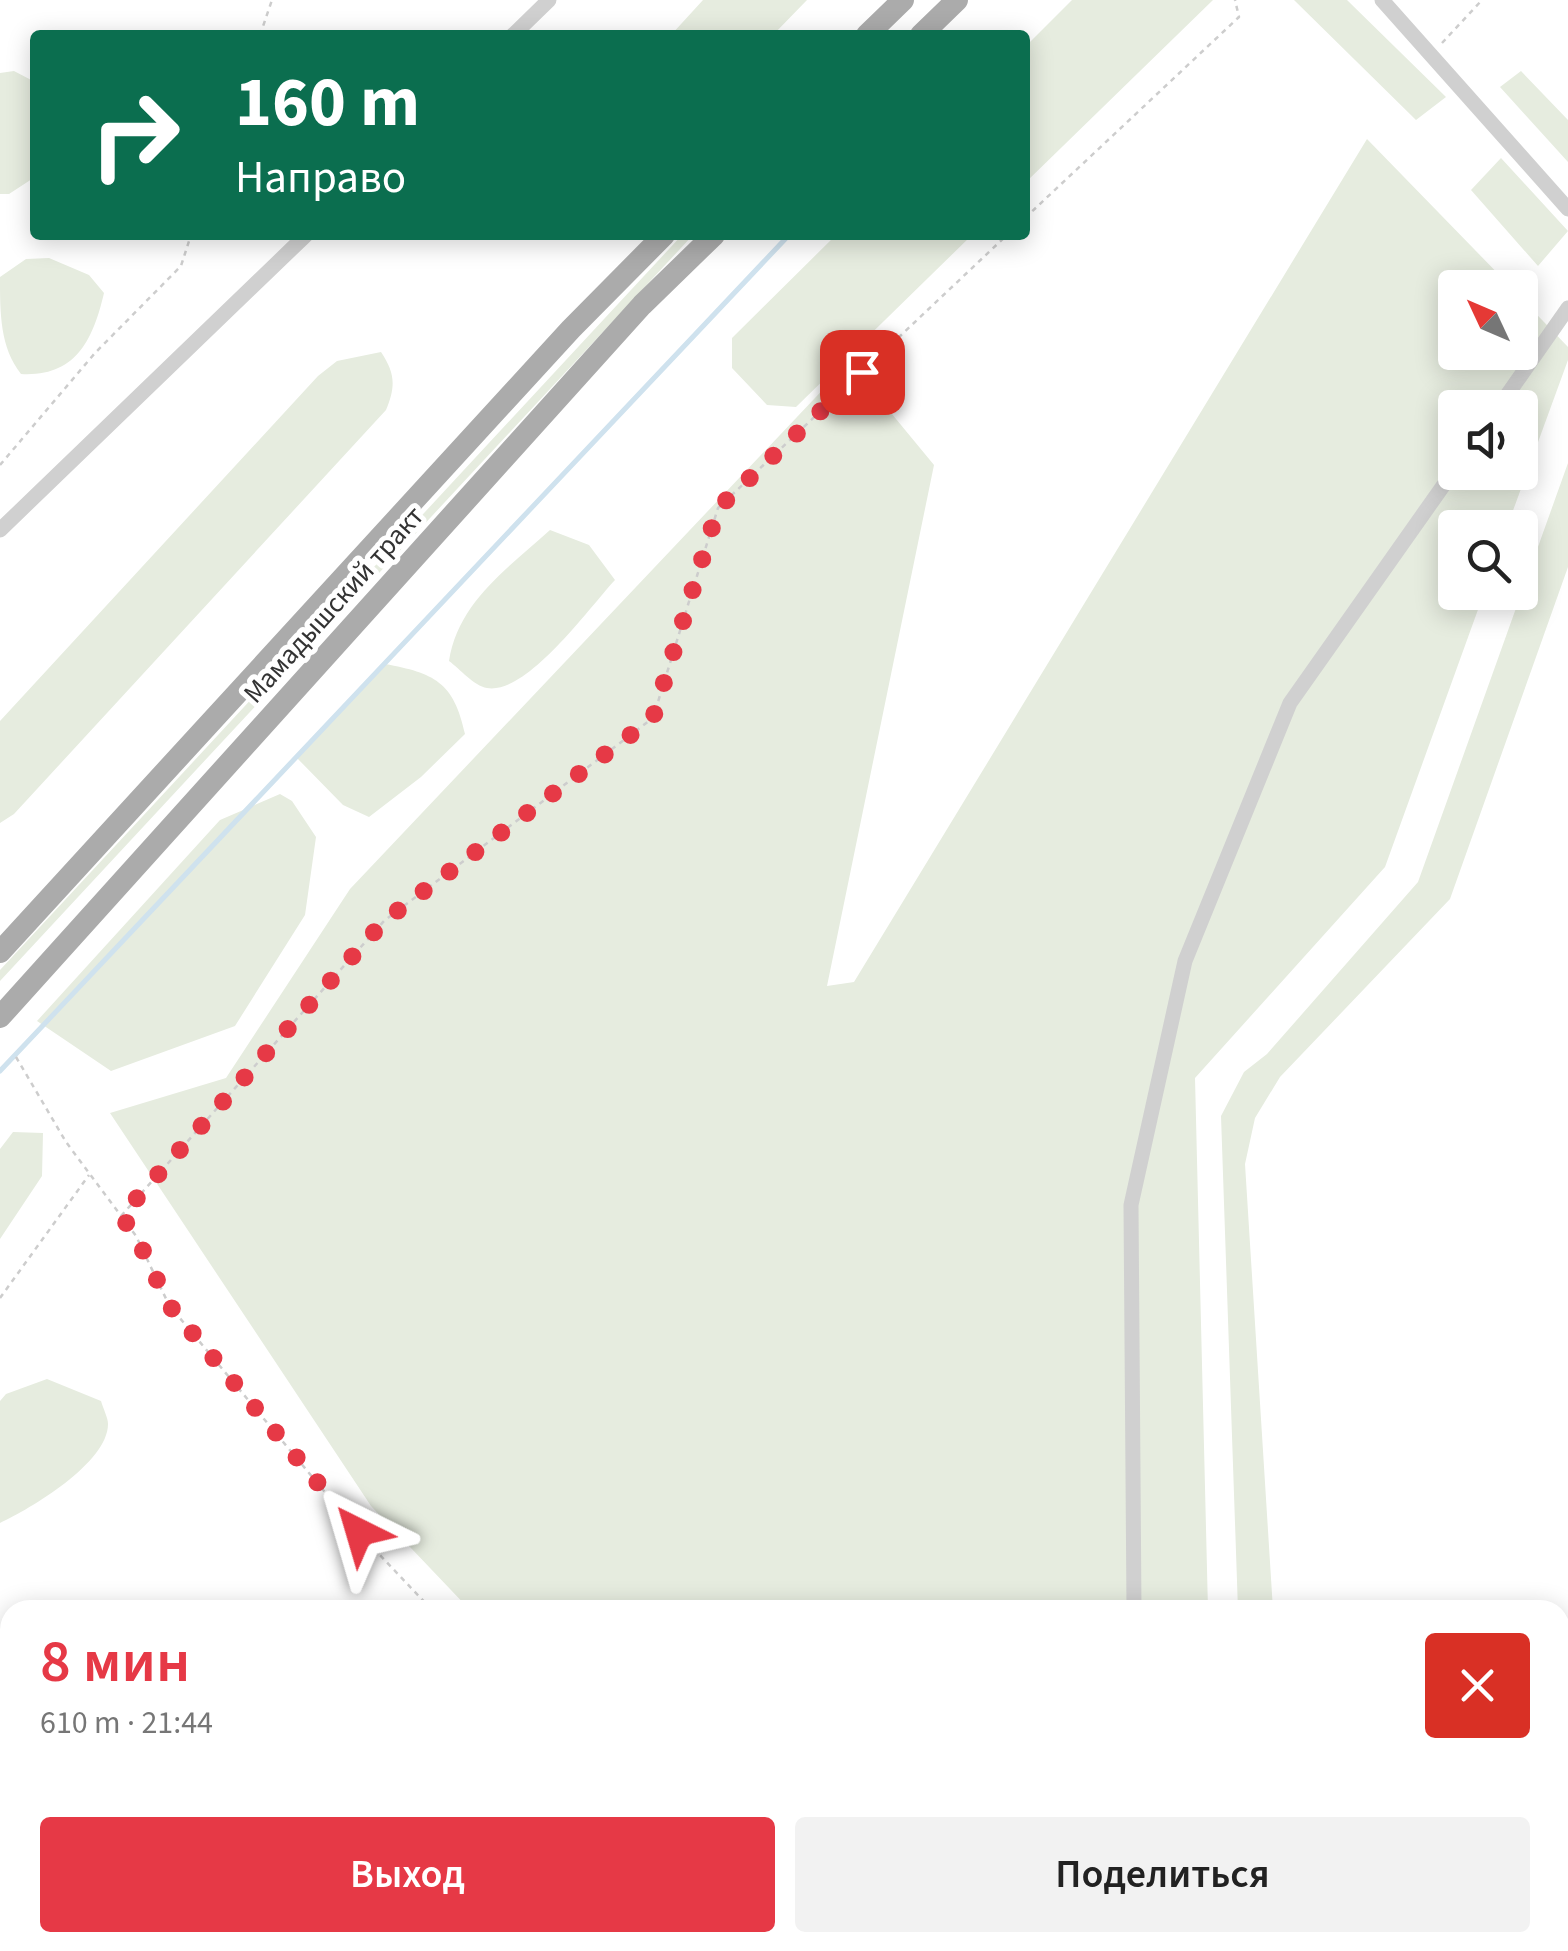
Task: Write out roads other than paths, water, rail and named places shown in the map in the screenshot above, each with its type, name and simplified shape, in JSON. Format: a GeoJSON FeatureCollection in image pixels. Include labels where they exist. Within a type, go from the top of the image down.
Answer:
{"type":"FeatureCollection","features":[{"type":"Feature","properties":{"kind":"main road"},"geometry":{"type":"LineString","coordinates":[[872,30],[903,0]]}},
{"type":"Feature","properties":{"kind":"main road"},"geometry":{"type":"LineString","coordinates":[[926,30],[957,0]]}},
{"type":"Feature","properties":{"kind":"main road","name":"Мамадышский тракт"},"geometry":{"type":"LineString","coordinates":[[0,952],[544,358],[659,240]]}},
{"type":"Feature","properties":{"kind":"main road","name":"Мамадышский тракт"},"geometry":{"type":"LineString","coordinates":[[0,1017],[642,305],[709,240]]}},
{"type":"Feature","properties":{"kind":"street"},"geometry":{"type":"LineString","coordinates":[[518,30],[550,0]]}},
{"type":"Feature","properties":{"kind":"street"},"geometry":{"type":"LineString","coordinates":[[1382,0],[1568,209]]}},
{"type":"Feature","properties":{"kind":"street"},"geometry":{"type":"LineString","coordinates":[[0,530],[301,240]]}},
{"type":"Feature","properties":{"kind":"street"},"geometry":{"type":"LineString","coordinates":[[1511,390],[1568,308]]}},
{"type":"Feature","properties":{"kind":"street"},"geometry":{"type":"LineString","coordinates":[[1134,1600],[1131,1205],[1185,961],[1290,703],[1440,490]]}},
{"type":"Feature","properties":{"kind":"street"},"geometry":{"type":"LineString","coordinates":[[0,935],[36,912]]}},
{"type":"Feature","properties":{"kind":"waterway"},"geometry":{"type":"LineString","coordinates":[[0,1071],[784,240]]}}]}
